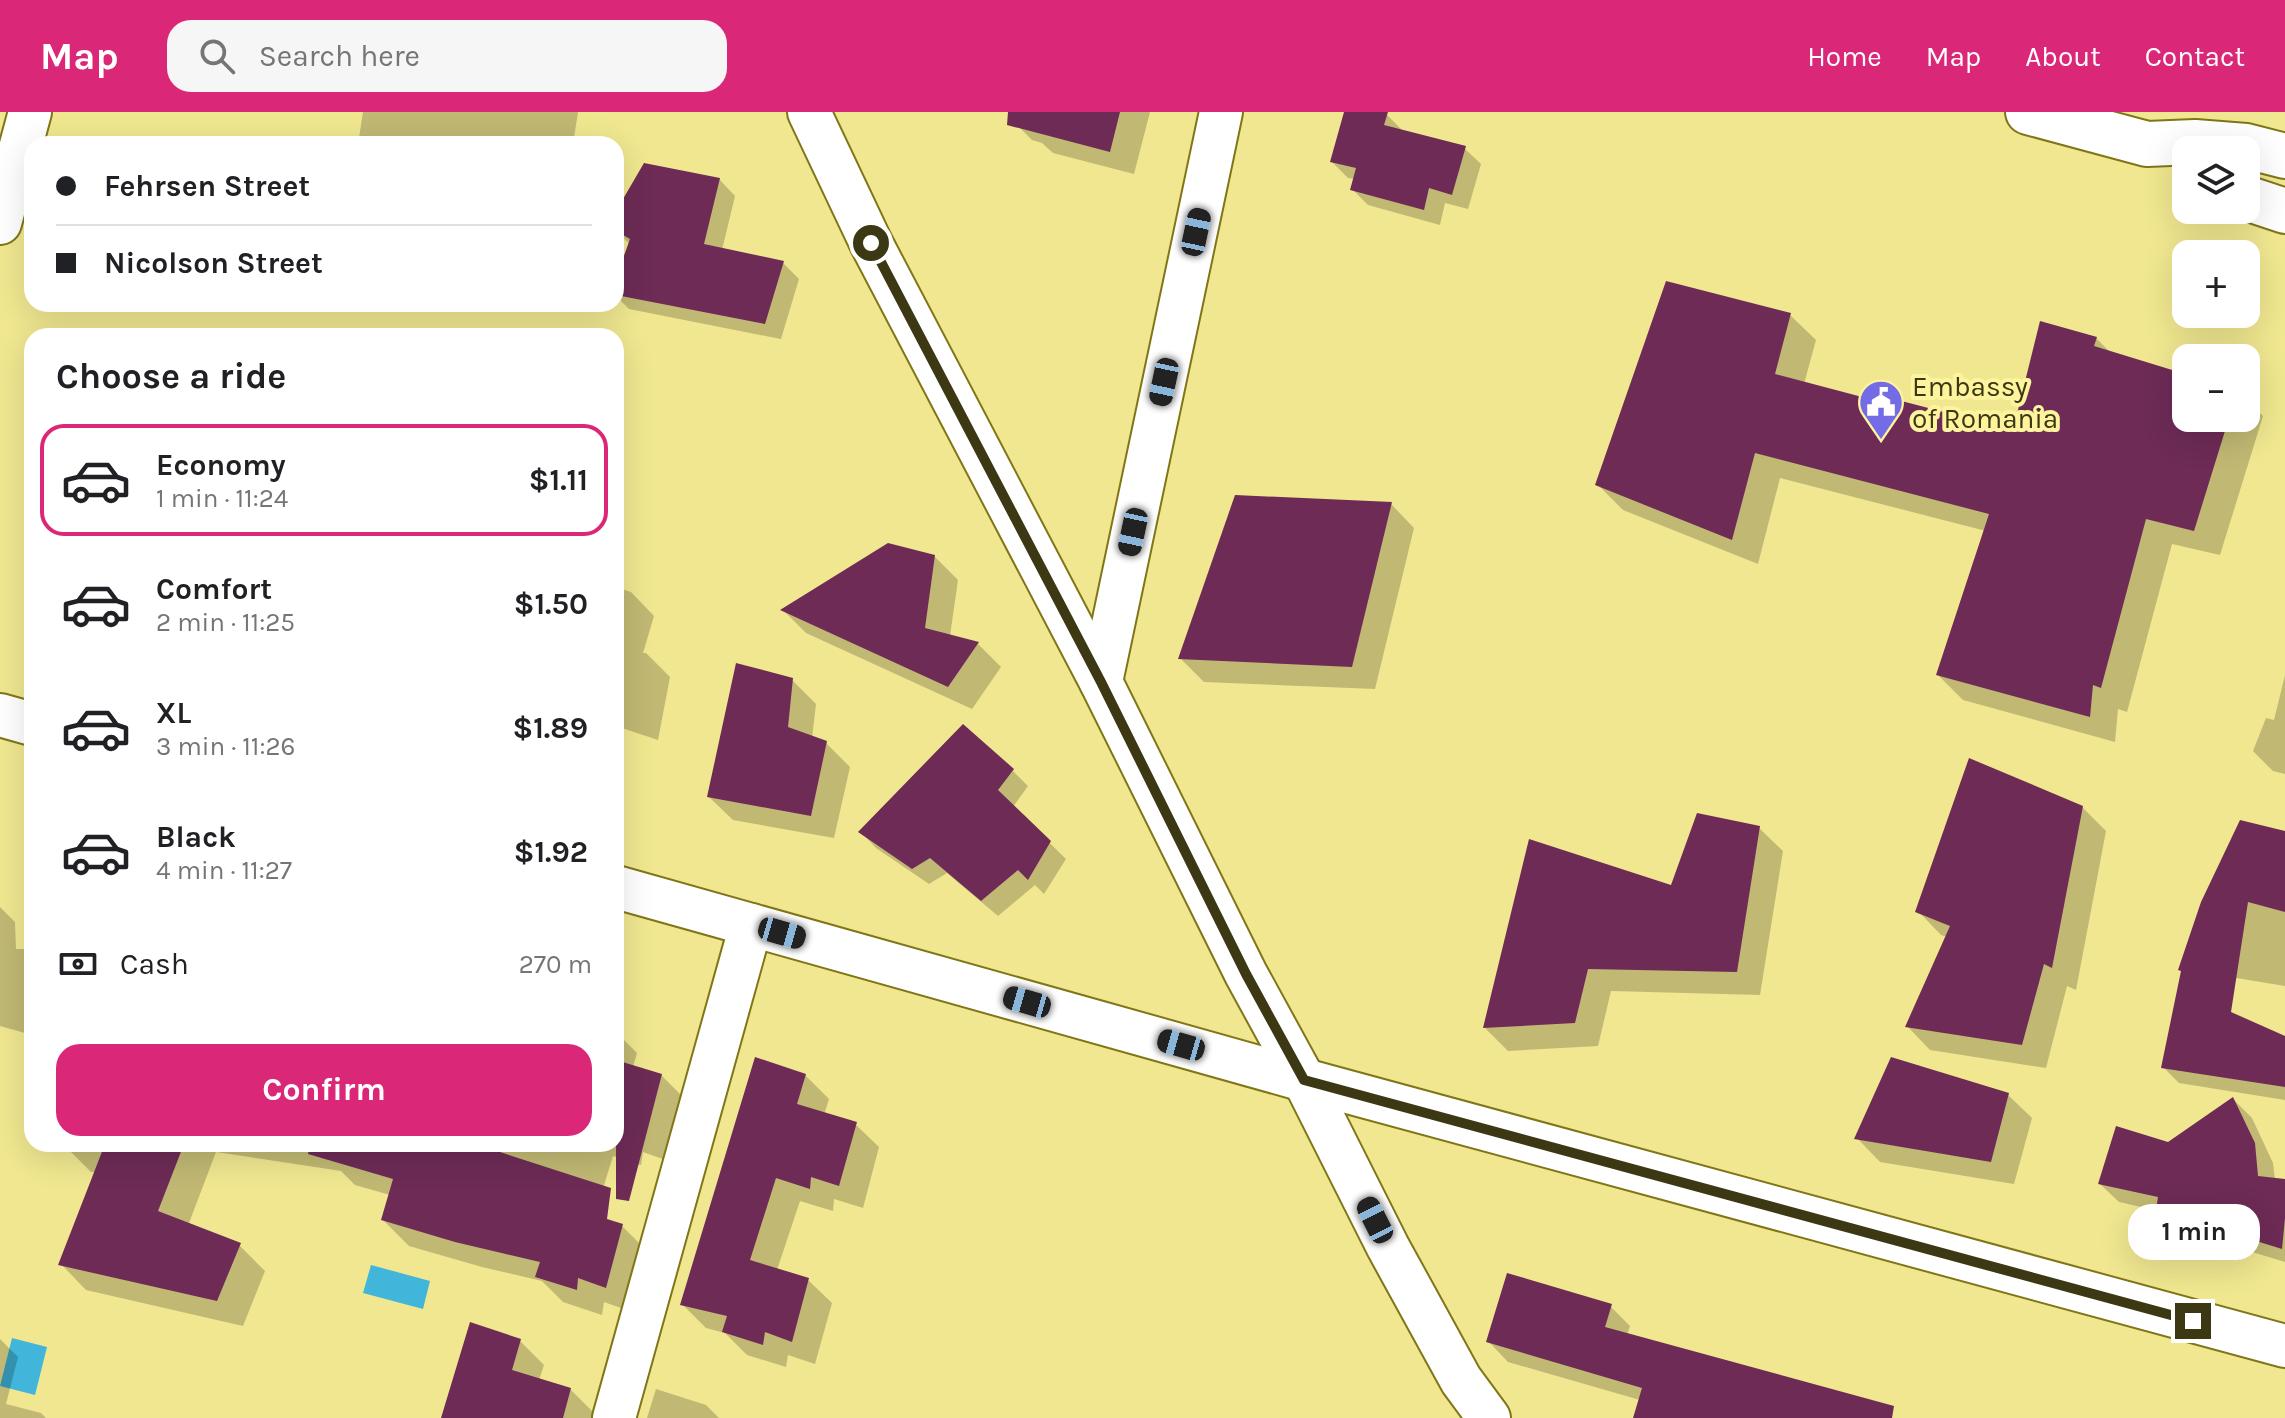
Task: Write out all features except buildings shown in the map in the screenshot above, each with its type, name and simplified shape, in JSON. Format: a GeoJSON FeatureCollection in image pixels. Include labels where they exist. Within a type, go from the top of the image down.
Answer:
{"type":"FeatureCollection","features":[{"type":"Feature","properties":{"kind":"main road"},"geometry":{"type":"LineString","coordinates":[[2028,112],[2147,144],[2195,142],[2246,146],[2285,156]]}},
{"type":"Feature","properties":{"kind":"main road"},"geometry":{"type":"LineString","coordinates":[[2147,144],[2172,163]]}},
{"type":"Feature","properties":{"kind":"main road"},"geometry":{"type":"LineString","coordinates":[[2260,203],[2285,211]]}},
{"type":"Feature","properties":{"kind":"street"},"geometry":{"type":"LineString","coordinates":[[0,223],[30,112]]}},
{"type":"Feature","properties":{"kind":"street"},"geometry":{"type":"LineString","coordinates":[[809,112],[871,243],[1101,682],[1246,974],[1304,1080],[1466,1399],[1489,1418]]}},
{"type":"Feature","properties":{"kind":"street"},"geometry":{"type":"LineString","coordinates":[[1101,682],[1221,112]]}},
{"type":"Feature","properties":{"kind":"street"},"geometry":{"type":"LineString","coordinates":[[0,715],[24,722]]}},
{"type":"Feature","properties":{"kind":"street"},"geometry":{"type":"LineString","coordinates":[[624,889],[1304,1080],[2285,1346]]}},
{"type":"Feature","properties":{"kind":"street"},"geometry":{"type":"LineString","coordinates":[[614,1418],[751,925]]}},
{"type":"Feature","properties":{"kind":"water"},"geometry":{"type":"Polygon","coordinates":[[[371,1265],[430,1281],[423,1309],[363,1293],[371,1265]]]}},
{"type":"Feature","properties":{"kind":"water"},"geometry":{"type":"Polygon","coordinates":[[[12,1338],[47,1347],[35,1395],[0,1386],[12,1338]]]}},
{"type":"Feature","properties":{"kind":"place","name":"Embassy of Romania"},"geometry":{"type":"Point","coordinates":[1881,441]}},
{"type":"Feature","properties":{"kind":"route"},"geometry":{"type":"LineString","coordinates":[[871,243],[1101,682],[1246,974],[1304,1080],[2193,1321]]}}]}
